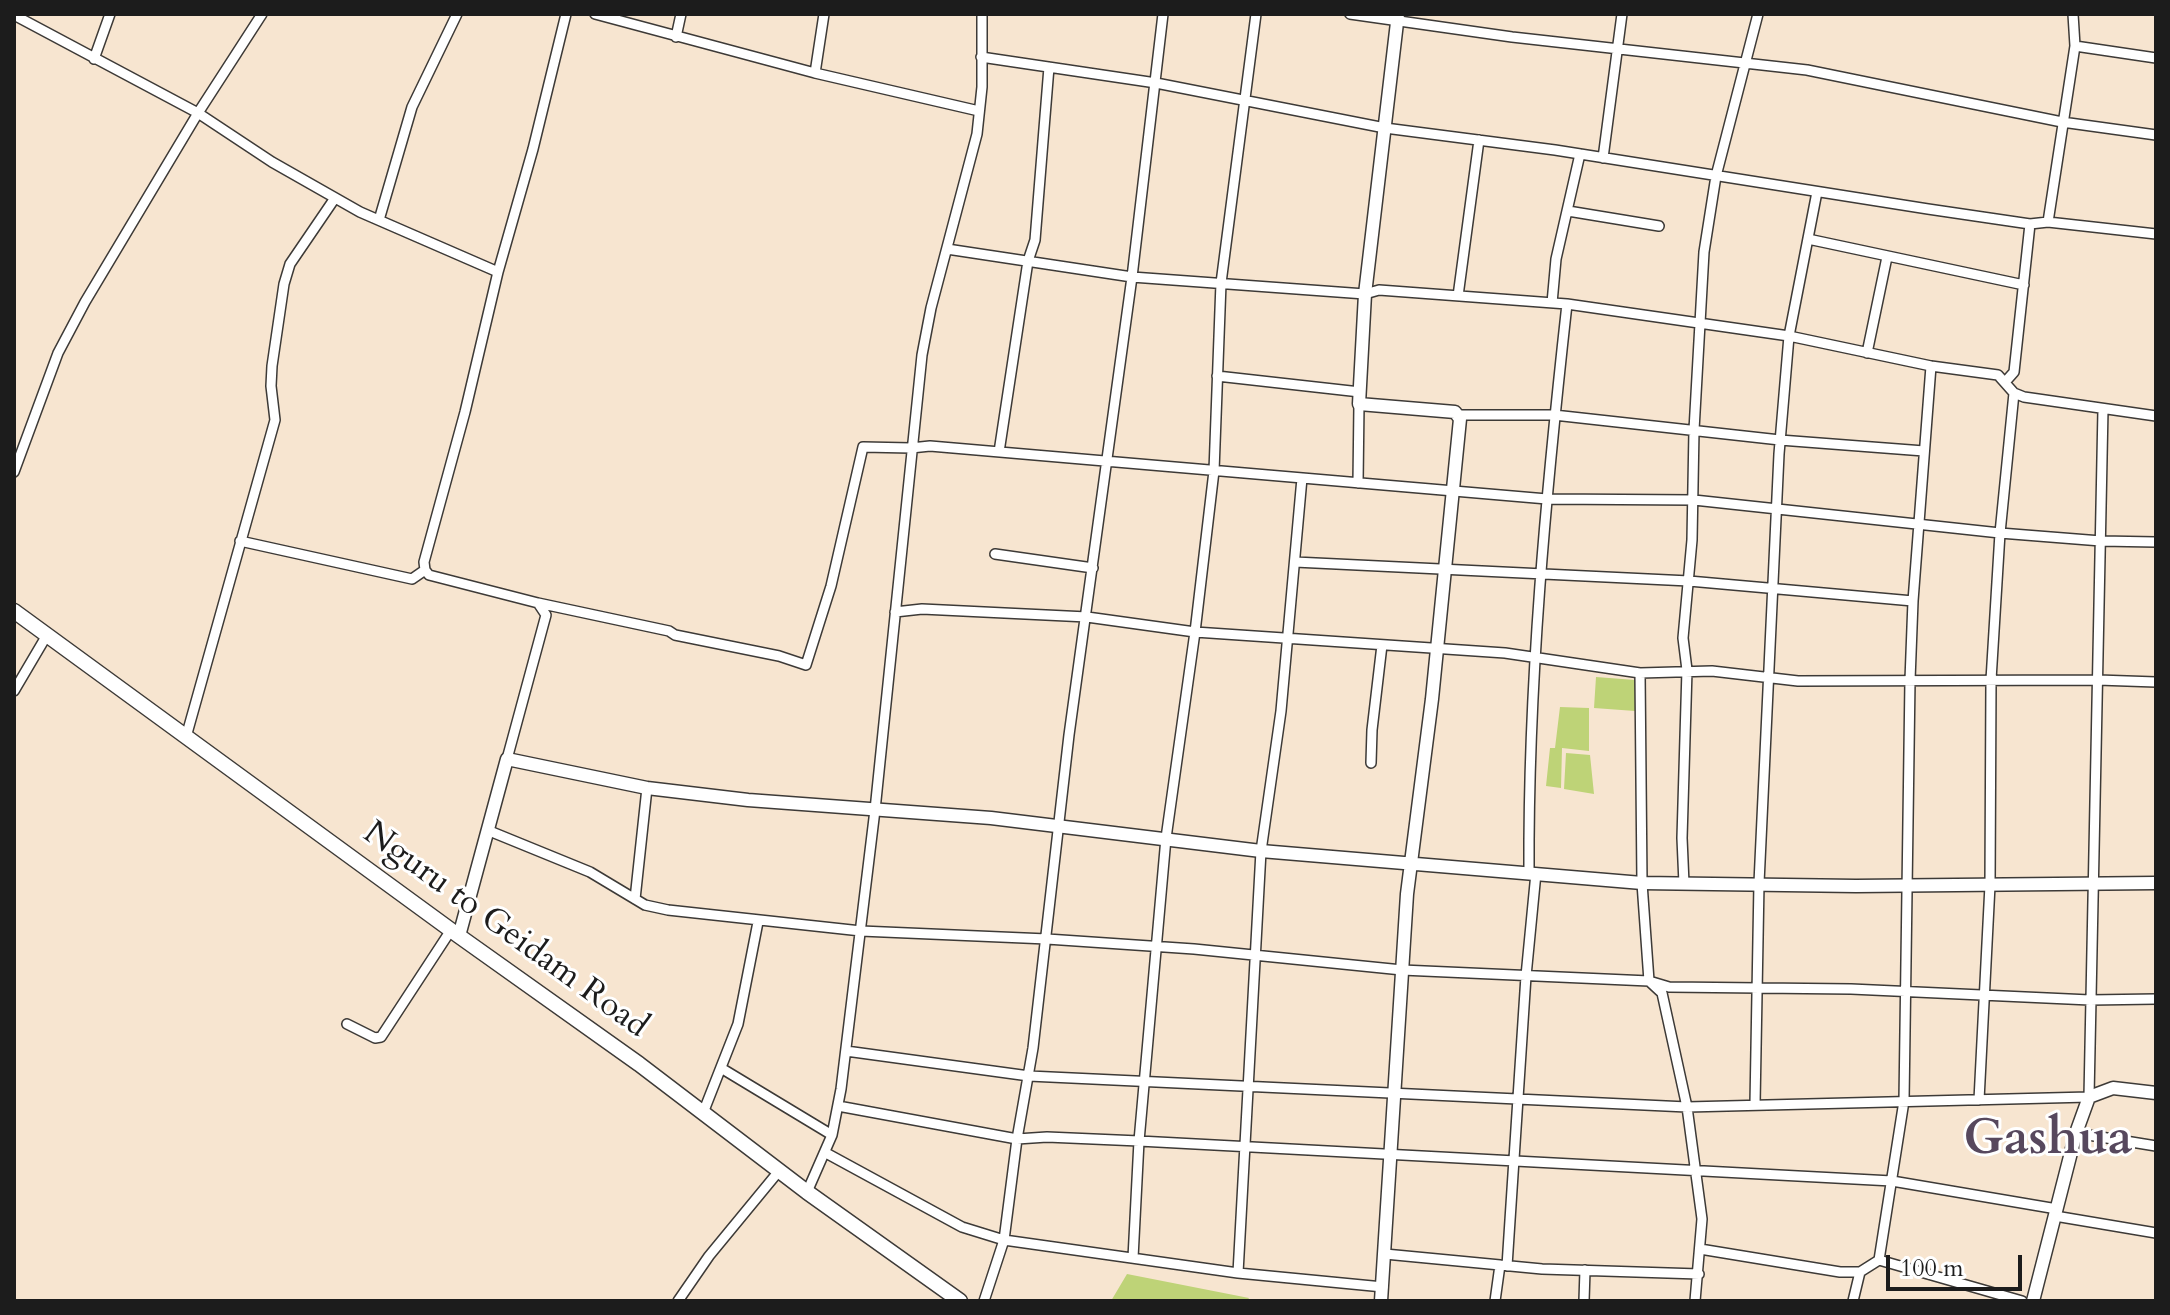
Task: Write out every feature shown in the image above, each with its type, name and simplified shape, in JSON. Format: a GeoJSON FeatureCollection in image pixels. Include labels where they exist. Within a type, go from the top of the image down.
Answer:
{"type":"FeatureCollection","features":[{"type":"Feature","properties":{"kind":"main road","name":"Nguru to Geidam Road"},"geometry":{"type":"LineString","coordinates":[[14,611],[960,1301]]}},
{"type":"Feature","properties":{"kind":"street"},"geometry":{"type":"LineString","coordinates":[[94,59],[110,14]]}},
{"type":"Feature","properties":{"kind":"street"},"geometry":{"type":"LineString","coordinates":[[14,472],[58,353],[85,302],[198,113],[262,14]]}},
{"type":"Feature","properties":{"kind":"street"},"geometry":{"type":"LineString","coordinates":[[379,220],[412,107],[457,14]]}},
{"type":"Feature","properties":{"kind":"street"},"geometry":{"type":"LineString","coordinates":[[566,14],[424,562],[429,575],[538,603],[669,631],[675,635],[779,656],[806,665],[831,586],[863,447],[930,446],[1547,499],[1694,500],[2000,533],[2156,542]]}},
{"type":"Feature","properties":{"kind":"street"},"geometry":{"type":"LineString","coordinates":[[595,14],[815,73],[979,111]]}},
{"type":"Feature","properties":{"kind":"street"},"geometry":{"type":"LineString","coordinates":[[676,37],[681,14]]}},
{"type":"Feature","properties":{"kind":"street"},"geometry":{"type":"LineString","coordinates":[[815,73],[824,14]]}},
{"type":"Feature","properties":{"kind":"street"},"geometry":{"type":"LineString","coordinates":[[807,1192],[826,1153],[838,1106],[875,810],[922,355],[931,308],[977,134],[982,14]]}},
{"type":"Feature","properties":{"kind":"street"},"geometry":{"type":"LineString","coordinates":[[984,1301],[1004,1240],[1029,1076],[1163,14]]}},
{"type":"Feature","properties":{"kind":"street"},"geometry":{"type":"LineString","coordinates":[[1133,1258],[1155,947],[1166,838],[1214,471],[1221,283],[1256,14]]}},
{"type":"Feature","properties":{"kind":"street"},"geometry":{"type":"LineString","coordinates":[[1350,14],[1746,62],[1870,82],[2062,122],[2156,135]]}},
{"type":"Feature","properties":{"kind":"street"},"geometry":{"type":"LineString","coordinates":[[1603,158],[1622,14]]}},
{"type":"Feature","properties":{"kind":"street"},"geometry":{"type":"LineString","coordinates":[[1684,884],[1682,838],[1687,670],[1683,638],[1694,500],[1694,430],[1704,252],[1716,176],[1758,14]]}},
{"type":"Feature","properties":{"kind":"street"},"geometry":{"type":"LineString","coordinates":[[2048,222],[2075,46],[2071,14]]}},
{"type":"Feature","properties":{"kind":"street"},"geometry":{"type":"LineString","coordinates":[[14,15],[198,113],[272,162],[335,198],[498,272]]}},
{"type":"Feature","properties":{"kind":"street"},"geometry":{"type":"LineString","coordinates":[[1358,483],[1365,294],[1397,18]]}},
{"type":"Feature","properties":{"kind":"street"},"geometry":{"type":"LineString","coordinates":[[2075,46],[2156,58]]}},
{"type":"Feature","properties":{"kind":"street"},"geometry":{"type":"LineString","coordinates":[[981,57],[1156,83],[1385,128],[1580,154],[2030,224],[2048,222],[2156,234]]}},
{"type":"Feature","properties":{"kind":"street"},"geometry":{"type":"LineString","coordinates":[[999,452],[1028,261],[1035,240],[1049,67]]}},
{"type":"Feature","properties":{"kind":"street"},"geometry":{"type":"LineString","coordinates":[[1458,296],[1479,140]]}},
{"type":"Feature","properties":{"kind":"street"},"geometry":{"type":"LineString","coordinates":[[1552,303],[1556,259],[1580,154]]}},
{"type":"Feature","properties":{"kind":"street"},"geometry":{"type":"LineString","coordinates":[[1755,1104],[1759,883],[1780,440],[1789,336],[1817,192]]}},
{"type":"Feature","properties":{"kind":"street"},"geometry":{"type":"LineString","coordinates":[[186,737],[275,420],[271,398],[272,366],[284,284],[290,264],[335,198]]}},
{"type":"Feature","properties":{"kind":"street"},"geometry":{"type":"LineString","coordinates":[[1568,211],[1659,226]]}},
{"type":"Feature","properties":{"kind":"street"},"geometry":{"type":"LineString","coordinates":[[2006,381],[2014,372],[2030,224]]}},
{"type":"Feature","properties":{"kind":"street"},"geometry":{"type":"LineString","coordinates":[[1808,239],[2024,285]]}},
{"type":"Feature","properties":{"kind":"street"},"geometry":{"type":"LineString","coordinates":[[947,249],[1132,277],[1365,294],[1379,290],[1567,304],[1789,336],[1931,366],[1998,375],[2014,393],[2024,397],[2156,416]]}},
{"type":"Feature","properties":{"kind":"street"},"geometry":{"type":"LineString","coordinates":[[1867,353],[1887,257]]}},
{"type":"Feature","properties":{"kind":"street"},"geometry":{"type":"LineString","coordinates":[[1495,1301],[1504,1265],[1515,1162],[1532,873],[1528,794],[1535,657],[1554,415],[1567,304]]}},
{"type":"Feature","properties":{"kind":"street"},"geometry":{"type":"LineString","coordinates":[[1879,1260],[1904,1101],[1910,680],[1918,523],[1931,366]]}},
{"type":"Feature","properties":{"kind":"street"},"geometry":{"type":"LineString","coordinates":[[1217,376],[1459,415],[1554,415],[1780,440],[1924,451]]}},
{"type":"Feature","properties":{"kind":"street"},"geometry":{"type":"LineString","coordinates":[[1979,1100],[1990,885],[1991,680],[2000,533],[2014,393]]}},
{"type":"Feature","properties":{"kind":"street"},"geometry":{"type":"LineString","coordinates":[[2033,1301],[2076,1133],[2089,1097],[2103,409]]}},
{"type":"Feature","properties":{"kind":"street"},"geometry":{"type":"LineString","coordinates":[[826,1153],[962,1227],[1004,1240],[1382,1294],[1393,1094],[1411,862],[1446,569],[1459,415]]}},
{"type":"Feature","properties":{"kind":"street"},"geometry":{"type":"LineString","coordinates":[[1238,1273],[1261,851],[1281,711],[1302,478]]}},
{"type":"Feature","properties":{"kind":"street"},"geometry":{"type":"LineString","coordinates":[[240,541],[412,579],[425,570]]}},
{"type":"Feature","properties":{"kind":"street"},"geometry":{"type":"LineString","coordinates":[[995,554],[1093,568]]}},
{"type":"Feature","properties":{"kind":"street"},"geometry":{"type":"LineString","coordinates":[[1295,562],[1689,581],[1913,601]]}},
{"type":"Feature","properties":{"kind":"street"},"geometry":{"type":"LineString","coordinates":[[347,1024],[375,1038],[381,1037],[455,933],[487,830],[546,615],[538,603]]}},
{"type":"Feature","properties":{"kind":"street"},"geometry":{"type":"LineString","coordinates":[[895,612],[922,609],[1087,617],[1195,632],[1535,657],[1640,673],[1687,670],[1770,679],[2156,682]]}},
{"type":"Feature","properties":{"kind":"street"},"geometry":{"type":"LineString","coordinates":[[14,691],[47,635]]}},
{"type":"Feature","properties":{"kind":"street"},"geometry":{"type":"LineString","coordinates":[[1371,763],[1382,645]]}},
{"type":"Feature","properties":{"kind":"street"},"geometry":{"type":"LineString","coordinates":[[1640,673],[1642,883],[1649,981],[1662,993],[1687,1107],[1697,1170],[1702,1219],[1695,1301]]}},
{"type":"Feature","properties":{"kind":"street"},"geometry":{"type":"LineString","coordinates":[[507,759],[647,788],[748,800],[1059,825],[1261,851],[1642,883],[2156,883]]}},
{"type":"Feature","properties":{"kind":"street"},"geometry":{"type":"LineString","coordinates":[[635,899],[647,788]]}},
{"type":"Feature","properties":{"kind":"street"},"geometry":{"type":"LineString","coordinates":[[487,830],[590,872],[645,905],[758,922],[1254,954],[1402,970],[1649,981],[1669,987],[1905,991],[2090,1000],[2156,999]]}},
{"type":"Feature","properties":{"kind":"street"},"geometry":{"type":"LineString","coordinates":[[703,1113],[738,1024],[758,922]]}},
{"type":"Feature","properties":{"kind":"street"},"geometry":{"type":"LineString","coordinates":[[846,1051],[1029,1076],[1687,1107],[2089,1097],[2113,1088],[2156,1093]]}},
{"type":"Feature","properties":{"kind":"street"},"geometry":{"type":"LineString","coordinates":[[721,1068],[832,1135]]}},
{"type":"Feature","properties":{"kind":"street"},"geometry":{"type":"LineString","coordinates":[[838,1106],[1017,1139],[1047,1137],[1139,1141],[1892,1181],[2156,1233]]}},
{"type":"Feature","properties":{"kind":"street"},"geometry":{"type":"LineString","coordinates":[[2076,1133],[2156,1146]]}},
{"type":"Feature","properties":{"kind":"street"},"geometry":{"type":"LineString","coordinates":[[678,1301],[709,1256],[779,1171]]}},
{"type":"Feature","properties":{"kind":"street"},"geometry":{"type":"LineString","coordinates":[[1700,1249],[1840,1272],[1860,1272],[1879,1260],[2022,1301]]}},
{"type":"Feature","properties":{"kind":"street"},"geometry":{"type":"LineString","coordinates":[[1385,1254],[1504,1265],[1699,1274]]}},
{"type":"Feature","properties":{"kind":"street"},"geometry":{"type":"LineString","coordinates":[[1584,1301],[1585,1270]]}},
{"type":"Feature","properties":{"kind":"street"},"geometry":{"type":"LineString","coordinates":[[1853,1301],[1860,1272]]}},
{"type":"Feature","properties":{"kind":"green space"},"geometry":{"type":"Polygon","coordinates":[[[1596,677],[1635,680],[1635,711],[1594,708],[1596,677]]]}},
{"type":"Feature","properties":{"kind":"green space"},"geometry":{"type":"Polygon","coordinates":[[[1560,707],[1589,708],[1589,751],[1562,748],[1561,788],[1546,786],[1550,748],[1555,748],[1560,707]]]}},
{"type":"Feature","properties":{"kind":"green space"},"geometry":{"type":"Polygon","coordinates":[[[1566,753],[1590,755],[1594,794],[1564,789],[1566,753]]]}},
{"type":"Feature","properties":{"kind":"green space"},"geometry":{"type":"Polygon","coordinates":[[[1127,1274],[1249,1298],[1247,1301],[1111,1301],[1127,1274]]]}},
{"type":"Feature","properties":{"kind":"district","name":"Gashua"},"geometry":{"type":"Point","coordinates":[2048,1141]}}]}
